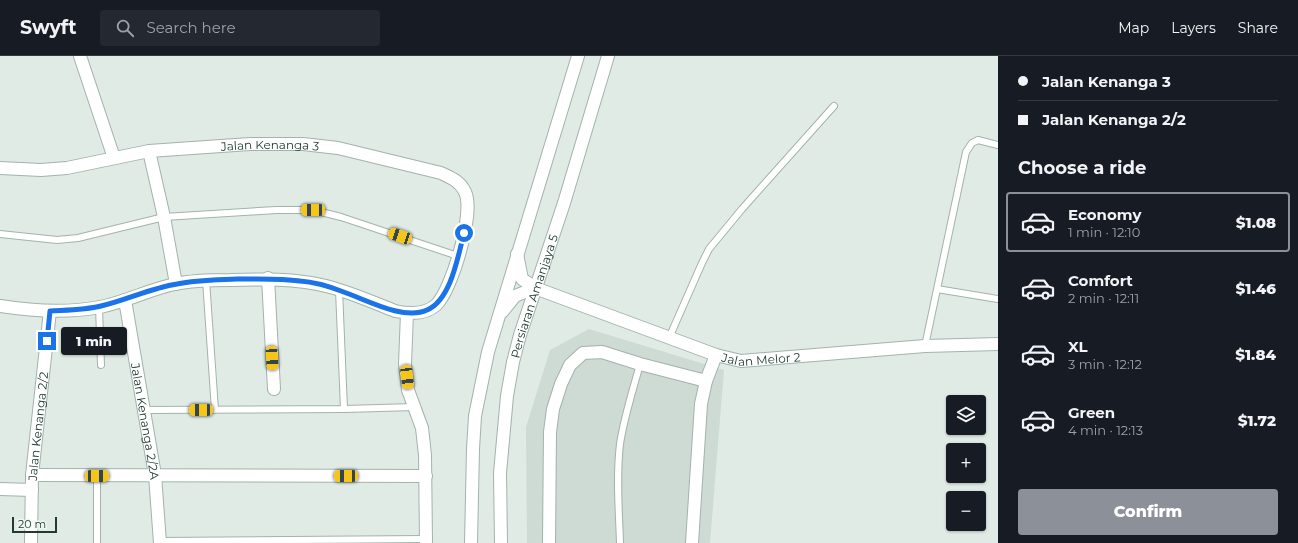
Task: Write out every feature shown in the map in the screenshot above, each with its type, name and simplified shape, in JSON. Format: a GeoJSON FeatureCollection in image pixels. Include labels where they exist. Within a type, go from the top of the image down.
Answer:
{"type":"FeatureCollection","features":[{"type":"Feature","properties":{"kind":"street"},"geometry":{"type":"LineString","coordinates":[[80,56],[114,158]]}},
{"type":"Feature","properties":{"kind":"street"},"geometry":{"type":"LineString","coordinates":[[471,543],[473,449],[476,416],[488,352],[578,56]]}},
{"type":"Feature","properties":{"kind":"street","name":"Persiaran Amanjaya 5"},"geometry":{"type":"LineString","coordinates":[[501,543],[500,473],[507,396],[513,362],[535,288],[564,203],[608,56]]}},
{"type":"Feature","properties":{"kind":"street","name":"Jalan Kenanga 3"},"geometry":{"type":"LineString","coordinates":[[0,168],[41,170],[67,168],[150,151],[243,144],[303,144],[338,148],[441,173],[456,180],[465,192],[468,205],[467,222],[458,256],[444,295],[436,305],[427,310],[417,313],[407,313]]}},
{"type":"Feature","properties":{"kind":"street"},"geometry":{"type":"LineString","coordinates":[[150,151],[164,216],[176,284]]}},
{"type":"Feature","properties":{"kind":"street"},"geometry":{"type":"LineString","coordinates":[[517,254],[522,279],[535,288]]}},
{"type":"Feature","properties":{"kind":"street"},"geometry":{"type":"LineString","coordinates":[[268,278],[274,389]]}},
{"type":"Feature","properties":{"kind":"street"},"geometry":{"type":"LineString","coordinates":[[0,306],[22,310],[50,311],[99,307],[125,300],[155,289],[176,284],[206,280],[268,278],[301,281],[339,290],[395,311],[407,313],[405,364],[408,390],[422,428],[426,476],[426,541]]}},
{"type":"Feature","properties":{"kind":"street"},"geometry":{"type":"LineString","coordinates":[[497,319],[515,296],[535,288]]}},
{"type":"Feature","properties":{"kind":"street","name":"Jalan Melor 2"},"geometry":{"type":"LineString","coordinates":[[535,288],[668,338],[716,355],[741,361],[924,346],[998,344]]}},
{"type":"Feature","properties":{"kind":"street","name":"Jalan Kenanga 2/2A"},"geometry":{"type":"LineString","coordinates":[[125,300],[155,475],[160,542]]}},
{"type":"Feature","properties":{"kind":"street","name":"Jalan Kenanga 2/2"},"geometry":{"type":"LineString","coordinates":[[32,543],[32,476],[50,311]]}},
{"type":"Feature","properties":{"kind":"street"},"geometry":{"type":"LineString","coordinates":[[549,543],[550,432],[553,409],[561,384],[570,366],[583,353],[602,352],[640,364],[706,380]]}},
{"type":"Feature","properties":{"kind":"street"},"geometry":{"type":"LineString","coordinates":[[692,543],[697,444],[701,404],[706,380],[716,355]]}},
{"type":"Feature","properties":{"kind":"street"},"geometry":{"type":"LineString","coordinates":[[32,476],[426,476]]}},
{"type":"Feature","properties":{"kind":"street"},"geometry":{"type":"LineString","coordinates":[[0,489],[32,490]]}},
{"type":"Feature","properties":{"kind":"lane"},"geometry":{"type":"LineString","coordinates":[[668,338],[709,249],[742,209],[834,106]]}},
{"type":"Feature","properties":{"kind":"lane"},"geometry":{"type":"LineString","coordinates":[[924,346],[966,152],[972,143],[978,140],[998,145]]}},
{"type":"Feature","properties":{"kind":"lane"},"geometry":{"type":"LineString","coordinates":[[0,234],[57,240],[78,238],[164,216],[276,210],[313,210],[341,217],[458,256]]}},
{"type":"Feature","properties":{"kind":"lane"},"geometry":{"type":"LineString","coordinates":[[206,280],[215,410]]}},
{"type":"Feature","properties":{"kind":"lane"},"geometry":{"type":"LineString","coordinates":[[937,289],[998,299]]}},
{"type":"Feature","properties":{"kind":"lane"},"geometry":{"type":"LineString","coordinates":[[339,290],[344,410]]}},
{"type":"Feature","properties":{"kind":"lane"},"geometry":{"type":"LineString","coordinates":[[99,307],[101,365]]}},
{"type":"Feature","properties":{"kind":"lane"},"geometry":{"type":"LineString","coordinates":[[620,543],[620,445],[626,415],[640,364]]}},
{"type":"Feature","properties":{"kind":"lane"},"geometry":{"type":"LineString","coordinates":[[144,410],[344,410],[415,407]]}},
{"type":"Feature","properties":{"kind":"lane"},"geometry":{"type":"LineString","coordinates":[[97,476],[97,543]]}},
{"type":"Feature","properties":{"kind":"lane"},"geometry":{"type":"LineString","coordinates":[[160,542],[426,541]]}},
{"type":"Feature","properties":{"kind":"shaded area"},"geometry":{"type":"Polygon","coordinates":[[[589,329],[724,370],[710,543],[527,543],[526,427],[550,350],[589,329]]]}},
{"type":"Feature","properties":{"kind":"route"},"geometry":{"type":"LineString","coordinates":[[47,341],[50,311],[99,307],[125,300],[155,289],[176,284],[206,280],[268,278],[301,281],[327,286],[395,311],[417,313],[436,305],[444,295],[450,281],[464,233]]}}]}
